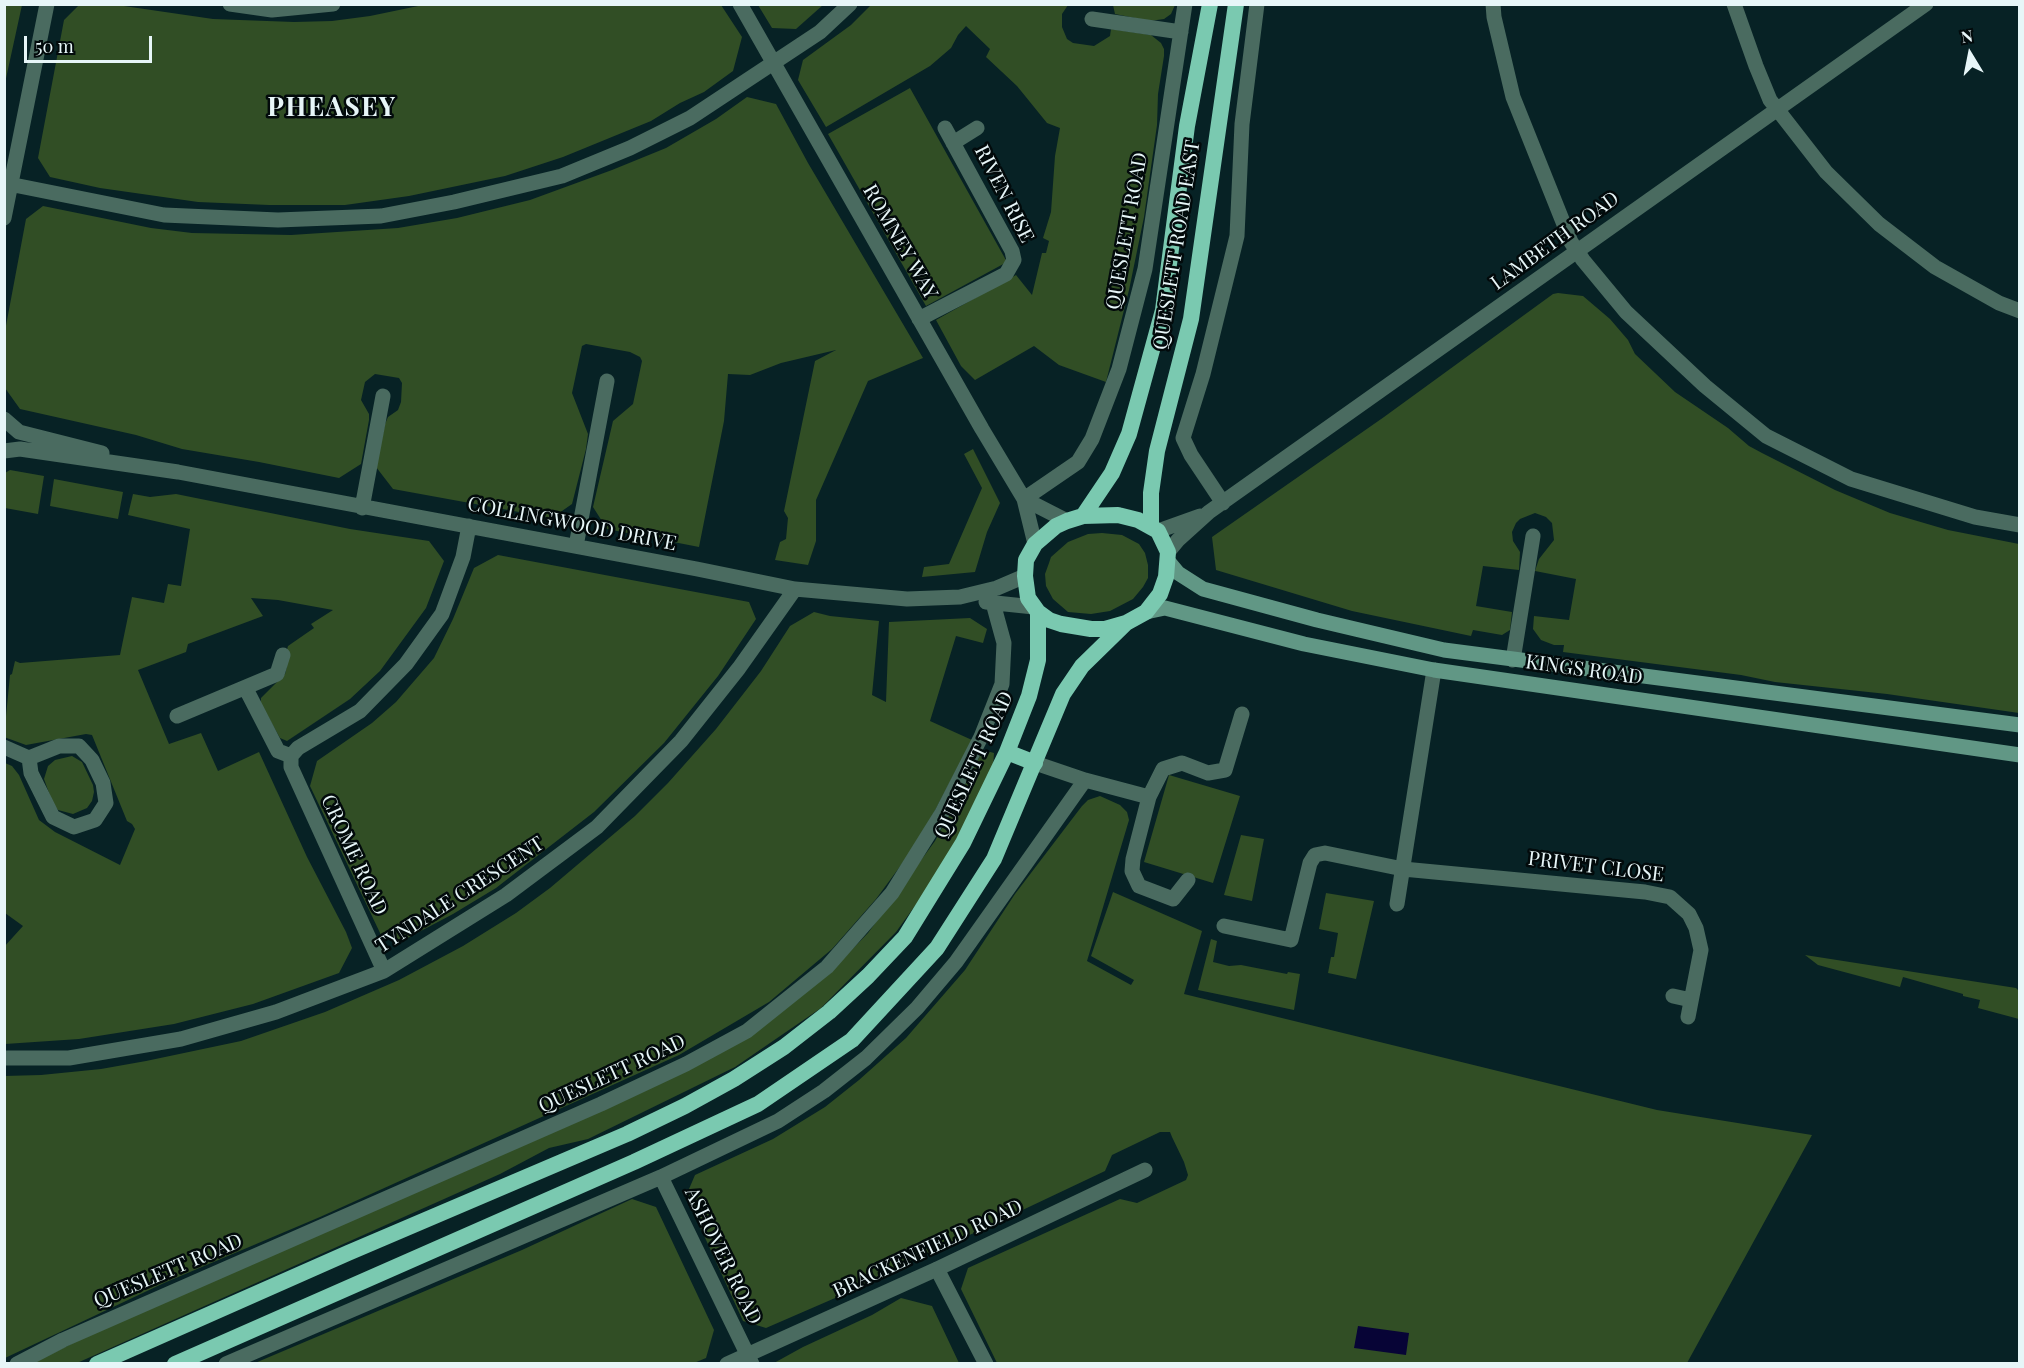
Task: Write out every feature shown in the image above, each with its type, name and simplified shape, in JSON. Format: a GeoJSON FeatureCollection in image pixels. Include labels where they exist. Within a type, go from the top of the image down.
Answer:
{"type":"FeatureCollection","features":[{"type":"Feature","properties":{"kind":"highway","name":"QUESLETT ROAD EAST"},"geometry":{"type":"LineString","coordinates":[[1083,516],[1112,473],[1128,434],[1163,310],[1187,126],[1210,4]]}},
{"type":"Feature","properties":{"kind":"highway","name":"QUESLETT ROAD EAST"},"geometry":{"type":"LineString","coordinates":[[1154,529],[1151,493],[1157,451],[1191,319],[1236,4]]}},
{"type":"Feature","properties":{"kind":"highway"},"geometry":{"type":"LineString","coordinates":[[1118,515],[1154,529],[1168,556],[1166,577],[1160,594],[1146,612],[1126,623],[1106,628],[1076,627],[1048,620],[1036,610],[1028,598],[1025,576],[1026,560],[1035,544],[1056,526],[1067,521],[1083,516],[1118,515]]}},
{"type":"Feature","properties":{"kind":"highway","name":"QUESLETT ROAD"},"geometry":{"type":"LineString","coordinates":[[97,1364],[348,1253],[627,1134],[685,1106],[784,1047],[853,990],[905,937],[963,843],[1007,752],[1029,696],[1038,660],[1036,610]]}},
{"type":"Feature","properties":{"kind":"highway"},"geometry":{"type":"LineString","coordinates":[[175,1364],[634,1162],[758,1104],[852,1040],[937,948],[994,859],[1063,694],[1082,666],[1126,623]]}},
{"type":"Feature","properties":{"kind":"highway"},"geometry":{"type":"LineString","coordinates":[[1007,752],[1035,764]]}},
{"type":"Feature","properties":{"kind":"main road","name":"KINGS ROAD"},"geometry":{"type":"LineString","coordinates":[[1168,556],[1178,573],[1203,589],[1317,620],[1444,650],[2019,725]]}},
{"type":"Feature","properties":{"kind":"main road","name":"KINGS ROAD"},"geometry":{"type":"LineString","coordinates":[[1146,612],[1165,608],[1304,645],[1434,670],[2019,755]]}},
{"type":"Feature","properties":{"kind":"main road"},"geometry":{"type":"LineString","coordinates":[[1584,691],[1587,669]]}},
{"type":"Feature","properties":{"kind":"main road"},"geometry":{"type":"LineString","coordinates":[[1845,729],[1850,703]]}},
{"type":"Feature","properties":{"kind":"street"},"geometry":{"type":"LineString","coordinates":[[4,218],[8,184],[47,4]]}},
{"type":"Feature","properties":{"kind":"street"},"geometry":{"type":"LineString","coordinates":[[230,4],[272,10],[333,4]]}},
{"type":"Feature","properties":{"kind":"street","name":"ROMNEY WAY"},"geometry":{"type":"LineString","coordinates":[[740,4],[1024,499],[1035,544]]}},
{"type":"Feature","properties":{"kind":"street"},"geometry":{"type":"LineString","coordinates":[[8,184],[164,214],[278,220],[381,216],[454,202],[562,176],[630,148],[690,118],[820,32],[850,4]]}},
{"type":"Feature","properties":{"kind":"street","name":"QUESLETT ROAD"},"geometry":{"type":"LineString","coordinates":[[1024,499],[1078,462],[1092,439],[1119,369],[1145,268],[1185,4]]}},
{"type":"Feature","properties":{"kind":"street"},"geometry":{"type":"LineString","coordinates":[[1223,503],[1199,469],[1183,438],[1203,374],[1237,236],[1242,124],[1257,4]]}},
{"type":"Feature","properties":{"kind":"street"},"geometry":{"type":"LineString","coordinates":[[1493,4],[1513,97],[1571,242],[1626,312],[1705,386],[1766,436],[1851,479],[1975,517],[2019,525]]}},
{"type":"Feature","properties":{"kind":"street"},"geometry":{"type":"LineString","coordinates":[[1734,4],[1756,66],[1776,109],[1826,172],[1879,224],[1935,267],[1999,303],[2019,311]]}},
{"type":"Feature","properties":{"kind":"street","name":"LAMBETH ROAD"},"geometry":{"type":"LineString","coordinates":[[1168,556],[1178,540],[1209,512],[1926,4]]}},
{"type":"Feature","properties":{"kind":"street"},"geometry":{"type":"LineString","coordinates":[[1092,19],[1181,32]]}},
{"type":"Feature","properties":{"kind":"street","name":"RIVEN RISE"},"geometry":{"type":"LineString","coordinates":[[919,319],[1006,274],[1014,260],[1012,251],[945,128]]}},
{"type":"Feature","properties":{"kind":"street","name":"RIVEN RISE"},"geometry":{"type":"LineString","coordinates":[[953,143],[977,128]]}},
{"type":"Feature","properties":{"kind":"street"},"geometry":{"type":"LineString","coordinates":[[576,546],[607,381]]}},
{"type":"Feature","properties":{"kind":"street"},"geometry":{"type":"LineString","coordinates":[[362,508],[383,396]]}},
{"type":"Feature","properties":{"kind":"street","name":"COLLINGWOOD DRIVE"},"geometry":{"type":"LineString","coordinates":[[4,419],[19,432],[178,472]]}},
{"type":"Feature","properties":{"kind":"street","name":"COLLINGWOOD DRIVE"},"geometry":{"type":"LineString","coordinates":[[4,451],[20,449],[178,472],[795,589],[907,599],[960,597],[997,588],[1025,576]]}},
{"type":"Feature","properties":{"kind":"street"},"geometry":{"type":"LineString","coordinates":[[1024,499],[1067,521]]}},
{"type":"Feature","properties":{"kind":"street","name":"LAMBETH ROAD"},"geometry":{"type":"LineString","coordinates":[[1154,529],[1209,512]]}},
{"type":"Feature","properties":{"kind":"street"},"geometry":{"type":"LineString","coordinates":[[246,688],[278,751],[291,756],[298,748],[360,711],[406,664],[442,614],[464,557],[469,526]]}},
{"type":"Feature","properties":{"kind":"street"},"geometry":{"type":"LineString","coordinates":[[1513,660],[1533,536]]}},
{"type":"Feature","properties":{"kind":"street","name":"TYNDALE CRESCENT"},"geometry":{"type":"LineString","coordinates":[[4,1058],[69,1058],[181,1039],[276,1012],[384,971],[506,895],[597,827],[681,741],[739,668],[795,589]]}},
{"type":"Feature","properties":{"kind":"street","name":"COLLINGWOOD DRIVE"},"geometry":{"type":"LineString","coordinates":[[960,597],[1036,610]]}},
{"type":"Feature","properties":{"kind":"street","name":"QUESLETT ROAD"},"geometry":{"type":"LineString","coordinates":[[17,1364],[63,1340],[601,1104],[687,1064],[747,1031],[828,967],[892,894],[942,813],[981,737],[1002,684],[1004,643],[993,603]]}},
{"type":"Feature","properties":{"kind":"street"},"geometry":{"type":"LineString","coordinates":[[177,716],[277,675],[283,655]]}},
{"type":"Feature","properties":{"kind":"street"},"geometry":{"type":"LineString","coordinates":[[1397,904],[1434,670]]}},
{"type":"Feature","properties":{"kind":"street"},"geometry":{"type":"LineString","coordinates":[[1188,880],[1173,899],[1139,886],[1132,871],[1133,859],[1149,797],[1163,769],[1182,763],[1208,773],[1225,770],[1242,714]]}},
{"type":"Feature","properties":{"kind":"street"},"geometry":{"type":"LineString","coordinates":[[4,747],[29,758],[59,746],[79,746],[92,760],[103,783],[105,803],[95,820],[74,827],[53,817],[31,773],[29,758]]}},
{"type":"Feature","properties":{"kind":"street","name":"CROME ROAD"},"geometry":{"type":"LineString","coordinates":[[291,756],[291,767],[384,971]]}},
{"type":"Feature","properties":{"kind":"street"},"geometry":{"type":"LineString","coordinates":[[1035,764],[1149,797]]}},
{"type":"Feature","properties":{"kind":"street"},"geometry":{"type":"LineString","coordinates":[[226,1364],[661,1177],[778,1121],[824,1091],[866,1058],[917,1008],[956,962],[1084,780]]}},
{"type":"Feature","properties":{"kind":"street","name":"PRIVET CLOSE"},"geometry":{"type":"LineString","coordinates":[[1224,926],[1291,940],[1310,863],[1315,855],[1325,853],[1403,868],[1645,892],[1670,897],[1689,914],[1696,928],[1701,950],[1688,1017]]}},
{"type":"Feature","properties":{"kind":"street"},"geometry":{"type":"LineString","coordinates":[[1673,996],[1691,1000]]}},
{"type":"Feature","properties":{"kind":"street","name":"BRACKENFIELD ROAD"},"geometry":{"type":"LineString","coordinates":[[727,1364],[749,1359],[1145,1170]]}},
{"type":"Feature","properties":{"kind":"street","name":"ASHOVER ROAD"},"geometry":{"type":"LineString","coordinates":[[661,1177],[749,1359]]}},
{"type":"Feature","properties":{"kind":"street"},"geometry":{"type":"LineString","coordinates":[[937,1269],[986,1364]]}},
{"type":"Feature","properties":{"kind":"green space"},"geometry":{"type":"Polygon","coordinates":[[[4,5],[22,5],[5,83],[4,5]]]}},
{"type":"Feature","properties":{"kind":"green space"},"geometry":{"type":"Polygon","coordinates":[[[79,5],[117,5],[213,19],[294,22],[332,21],[370,16],[423,5],[721,5],[742,37],[733,71],[704,92],[680,103],[651,121],[563,157],[505,176],[409,196],[345,205],[198,202],[100,188],[50,177],[38,158],[64,20],[79,5]]]}},
{"type":"Feature","properties":{"kind":"green space"},"geometry":{"type":"Polygon","coordinates":[[[758,5],[823,5],[796,29],[772,28],[758,5]]]}},
{"type":"Feature","properties":{"kind":"green space"},"geometry":{"type":"Polygon","coordinates":[[[871,5],[1068,5],[1062,14],[1062,27],[1067,39],[1073,43],[1094,46],[1110,36],[1111,29],[1151,35],[1161,43],[1164,56],[1144,217],[1106,382],[1059,365],[1034,346],[975,380],[961,366],[936,320],[1016,275],[1032,295],[1042,253],[1046,253],[1049,241],[1043,238],[1051,212],[1055,156],[1060,128],[1047,123],[1017,86],[986,57],[990,49],[966,26],[951,48],[930,66],[826,127],[798,80],[803,60],[851,25],[871,5]]]}},
{"type":"Feature","properties":{"kind":"green space"},"geometry":{"type":"Polygon","coordinates":[[[1113,5],[1175,5],[1171,14],[1164,19],[1150,21],[1115,14],[1113,5]]]}},
{"type":"Feature","properties":{"kind":"green space"},"geometry":{"type":"Polygon","coordinates":[[[910,88],[1007,262],[926,306],[828,134],[910,88]]]}},
{"type":"Feature","properties":{"kind":"green space"},"geometry":{"type":"Polygon","coordinates":[[[747,97],[776,104],[808,163],[923,358],[868,381],[816,500],[816,541],[808,565],[775,560],[780,542],[786,539],[788,518],[784,511],[815,361],[836,350],[781,363],[750,375],[728,374],[724,421],[699,547],[607,529],[593,507],[613,421],[633,404],[642,361],[640,357],[630,352],[586,344],[582,346],[572,393],[588,434],[586,449],[572,504],[552,518],[393,489],[376,467],[385,424],[388,417],[398,410],[401,402],[402,383],[399,378],[375,374],[365,382],[361,400],[369,414],[369,420],[361,464],[339,478],[182,449],[136,435],[20,409],[5,388],[5,331],[26,219],[43,206],[151,228],[192,233],[291,235],[398,228],[457,218],[530,200],[612,170],[666,148],[716,119],[747,97]]]}},
{"type":"Feature","properties":{"kind":"green space"},"geometry":{"type":"Polygon","coordinates":[[[1553,294],[1583,296],[1610,319],[1628,340],[1635,354],[1675,392],[1728,428],[1749,446],[1835,490],[1890,513],[1948,530],[2019,544],[2019,713],[1563,652],[1564,645],[1554,645],[1541,640],[1533,629],[1534,616],[1569,620],[1576,579],[1535,571],[1539,559],[1554,540],[1552,523],[1546,517],[1535,513],[1520,519],[1512,532],[1513,541],[1520,552],[1519,570],[1483,566],[1476,606],[1512,612],[1510,630],[1502,635],[1473,630],[1471,636],[1352,611],[1216,570],[1212,537],[1384,417],[1553,294]]]}},
{"type":"Feature","properties":{"kind":"green space"},"geometry":{"type":"Polygon","coordinates":[[[973,449],[1000,503],[987,532],[975,572],[922,577],[924,567],[949,564],[982,488],[964,454],[973,449]]]}},
{"type":"Feature","properties":{"kind":"green space"},"geometry":{"type":"Polygon","coordinates":[[[10,470],[44,476],[38,514],[5,508],[5,473],[10,470]]]}},
{"type":"Feature","properties":{"kind":"green space"},"geometry":{"type":"Polygon","coordinates":[[[54,479],[123,492],[118,519],[50,506],[54,479]]]}},
{"type":"Feature","properties":{"kind":"green space"},"geometry":{"type":"Polygon","coordinates":[[[133,494],[150,497],[176,494],[350,529],[429,541],[444,561],[426,608],[380,671],[350,699],[287,741],[280,738],[261,704],[261,698],[285,674],[288,646],[314,628],[311,624],[333,610],[278,600],[251,598],[263,616],[188,644],[186,652],[138,670],[169,744],[201,733],[218,771],[259,752],[352,948],[339,973],[253,1004],[174,1024],[79,1039],[5,1044],[4,947],[23,926],[5,913],[5,763],[12,766],[19,775],[39,820],[55,832],[120,865],[135,829],[127,821],[92,735],[86,734],[26,745],[4,737],[10,675],[15,661],[20,663],[120,655],[132,597],[164,603],[168,584],[181,586],[190,529],[128,515],[133,494]]]}},
{"type":"Feature","properties":{"kind":"green space"},"geometry":{"type":"Polygon","coordinates":[[[1088,534],[1122,535],[1139,544],[1145,553],[1148,578],[1133,599],[1110,611],[1091,614],[1068,612],[1053,599],[1046,586],[1045,574],[1051,557],[1068,542],[1088,534]]]}},
{"type":"Feature","properties":{"kind":"green space"},"geometry":{"type":"Polygon","coordinates":[[[498,555],[749,602],[756,619],[718,676],[664,743],[594,812],[496,888],[402,941],[381,935],[310,786],[317,761],[372,723],[396,702],[434,658],[474,568],[498,555]]]}},
{"type":"Feature","properties":{"kind":"green space"},"geometry":{"type":"Polygon","coordinates":[[[814,612],[879,621],[872,695],[886,702],[889,622],[970,618],[987,629],[983,643],[956,636],[930,721],[972,740],[929,822],[904,861],[876,899],[832,949],[769,1002],[679,1055],[320,1217],[164,1283],[5,1358],[4,1076],[101,1069],[241,1041],[325,1012],[399,980],[463,946],[516,913],[550,888],[635,816],[716,729],[761,671],[790,626],[814,612]]]}},
{"type":"Feature","properties":{"kind":"green space"},"geometry":{"type":"Polygon","coordinates":[[[983,750],[994,753],[993,768],[943,867],[896,932],[821,1008],[735,1067],[588,1139],[549,1148],[500,1174],[77,1363],[31,1364],[99,1330],[623,1101],[833,969],[868,933],[935,841],[983,750]]]}},
{"type":"Feature","properties":{"kind":"green space"},"geometry":{"type":"Polygon","coordinates":[[[72,756],[82,762],[94,792],[87,808],[73,814],[58,810],[53,804],[44,779],[48,766],[55,760],[72,756]]]}},
{"type":"Feature","properties":{"kind":"green space"},"geometry":{"type":"Polygon","coordinates":[[[1169,775],[1240,796],[1213,883],[1144,862],[1169,775]]]}},
{"type":"Feature","properties":{"kind":"green space"},"geometry":{"type":"Polygon","coordinates":[[[1100,796],[1120,805],[1127,812],[1129,820],[1087,961],[1131,985],[1134,980],[1091,956],[1113,892],[1202,931],[1184,994],[1657,1110],[1812,1135],[1687,1363],[997,1363],[961,1289],[968,1268],[1120,1199],[1137,1203],[1186,1180],[1188,1175],[1184,1162],[1170,1132],[1160,1132],[1112,1155],[1105,1171],[907,1262],[849,1292],[766,1328],[743,1321],[686,1196],[695,1175],[773,1139],[825,1107],[906,1038],[965,970],[1015,894],[1082,806],[1088,800],[1100,796]]]}},
{"type":"Feature","properties":{"kind":"green space"},"geometry":{"type":"Polygon","coordinates":[[[1241,835],[1264,839],[1252,901],[1224,895],[1241,835]]]}},
{"type":"Feature","properties":{"kind":"green space"},"geometry":{"type":"Polygon","coordinates":[[[1326,893],[1374,901],[1356,979],[1328,973],[1331,957],[1334,957],[1338,933],[1319,929],[1326,893]]]}},
{"type":"Feature","properties":{"kind":"green space"},"geometry":{"type":"Polygon","coordinates":[[[1211,939],[1217,941],[1213,962],[1300,974],[1294,1010],[1198,990],[1211,939]]]}},
{"type":"Feature","properties":{"kind":"green space"},"geometry":{"type":"Polygon","coordinates":[[[1805,955],[2016,988],[2019,991],[2019,1019],[1978,1008],[1980,1000],[1963,996],[1963,994],[1903,977],[1900,987],[1818,965],[1805,955]]]}},
{"type":"Feature","properties":{"kind":"green space"},"geometry":{"type":"Polygon","coordinates":[[[632,1199],[656,1207],[714,1330],[706,1358],[694,1363],[255,1363],[522,1250],[632,1199]]]}},
{"type":"Feature","properties":{"kind":"green space"},"geometry":{"type":"Polygon","coordinates":[[[901,1298],[932,1306],[959,1363],[774,1363],[872,1315],[901,1298]]]}},
{"type":"Feature","properties":{"kind":"shaded area"},"geometry":{"type":"Polygon","coordinates":[[[1358,1326],[1409,1333],[1406,1355],[1354,1348],[1358,1326]]]}},
{"type":"Feature","properties":{"kind":"district","name":"PHEASEY"},"geometry":{"type":"Point","coordinates":[332,108]}}]}
